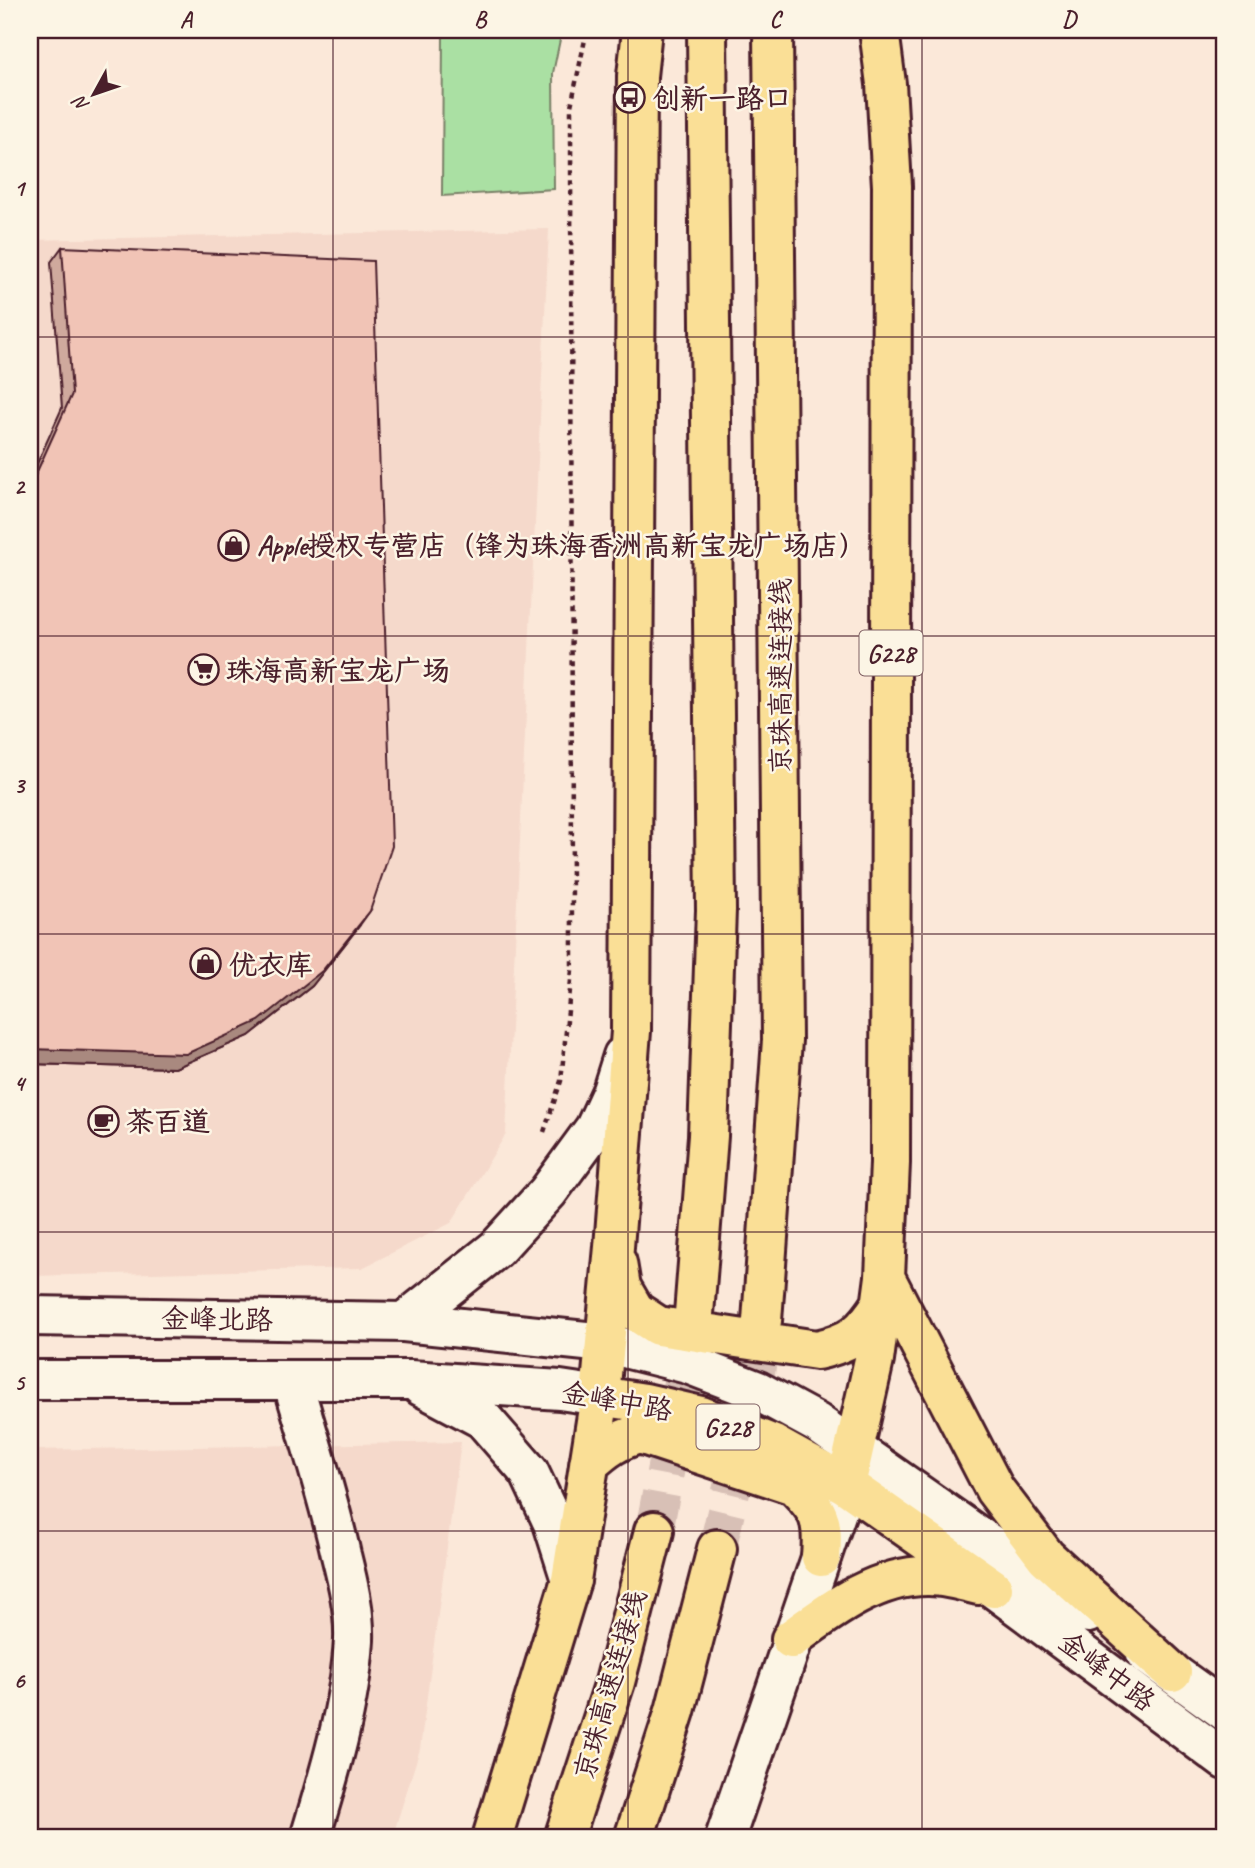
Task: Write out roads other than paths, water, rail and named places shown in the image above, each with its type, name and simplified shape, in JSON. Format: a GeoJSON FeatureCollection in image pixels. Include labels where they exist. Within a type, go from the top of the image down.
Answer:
{"type":"FeatureCollection","features":[{"type":"Feature","properties":{"kind":"highway"},"geometry":{"type":"LineString","coordinates":[[492,1838],[571,1580],[600,1396],[614,1247],[631,1031],[637,90],[642,30]]}},
{"type":"Feature","properties":{"kind":"highway"},"geometry":{"type":"LineString","coordinates":[[694,1314],[708,1136],[716,910],[707,30]]}},
{"type":"Feature","properties":{"kind":"highway","name":"京珠高速连接线"},"geometry":{"type":"LineString","coordinates":[[762,1321],[782,1040],[773,30]]}},
{"type":"Feature","properties":{"kind":"highway","name":"G228"},"geometry":{"type":"LineString","coordinates":[[879,30],[886,83],[892,186],[890,1163],[883,1290]]}},
{"type":"Feature","properties":{"kind":"highway"},"geometry":{"type":"LineString","coordinates":[[614,1247],[621,1287],[635,1311],[658,1326],[817,1350],[843,1344],[861,1332],[883,1290]]}},
{"type":"Feature","properties":{"kind":"highway"},"geometry":{"type":"LineString","coordinates":[[850,1467],[874,1360],[883,1290]]}},
{"type":"Feature","properties":{"kind":"highway"},"geometry":{"type":"LineString","coordinates":[[883,1290],[995,1490],[1016,1519],[1046,1558],[1172,1672]]}},
{"type":"Feature","properties":{"kind":"highway","name":"金峰中路"},"geometry":{"type":"LineString","coordinates":[[600,1396],[701,1416],[774,1445],[850,1467],[993,1588]]}},
{"type":"Feature","properties":{"kind":"highway"},"geometry":{"type":"LineString","coordinates":[[589,1464],[608,1447],[624,1438],[640,1434],[794,1485],[813,1504],[823,1530],[821,1556]]}},
{"type":"Feature","properties":{"kind":"highway","name":"京珠高速连接线"},"geometry":{"type":"LineString","coordinates":[[565,1838],[615,1682],[654,1531]]}},
{"type":"Feature","properties":{"kind":"highway"},"geometry":{"type":"LineString","coordinates":[[634,1838],[675,1711],[717,1549]]}},
{"type":"Feature","properties":{"kind":"highway"},"geometry":{"type":"LineString","coordinates":[[791,1639],[829,1611],[863,1592],[895,1580],[930,1576],[993,1588]]}},
{"type":"Feature","properties":{"kind":"main road"},"geometry":{"type":"LineString","coordinates":[[404,1322],[496,1249],[572,1161],[595,1128],[612,1091],[631,1031]]}},
{"type":"Feature","properties":{"kind":"main road","name":"金峰北路"},"geometry":{"type":"LineString","coordinates":[[30,1316],[404,1322]]}},
{"type":"Feature","properties":{"kind":"main road","name":"金峰中路"},"geometry":{"type":"LineString","coordinates":[[404,1322],[606,1343],[688,1364],[758,1391],[817,1423],[850,1467],[1172,1672],[1225,1711]]}},
{"type":"Feature","properties":{"kind":"main road","name":"金峰中路"},"geometry":{"type":"LineString","coordinates":[[30,1380],[410,1380],[560,1390],[600,1396]]}},
{"type":"Feature","properties":{"kind":"main road"},"geometry":{"type":"LineString","coordinates":[[292,1380],[340,1547],[350,1594],[354,1639],[330,1773],[310,1838]]}},
{"type":"Feature","properties":{"kind":"main road"},"geometry":{"type":"LineString","coordinates":[[410,1380],[483,1419],[529,1472],[553,1523],[571,1580]]}},
{"type":"Feature","properties":{"kind":"main road"},"geometry":{"type":"LineString","coordinates":[[725,1838],[850,1467]]}},
{"type":"Feature","properties":{"kind":"main road","name":"金峰中路"},"geometry":{"type":"LineString","coordinates":[[993,1588],[1225,1760]]}},
{"type":"Feature","properties":{"kind":"tunnel"},"geometry":{"type":"LineString","coordinates":[[717,1549],[753,1401],[762,1321]]}},
{"type":"Feature","properties":{"kind":"tunnel"},"geometry":{"type":"LineString","coordinates":[[654,1531],[692,1330]]}},
{"type":"Feature","properties":{"kind":"place","name":"创新一路口"},"geometry":{"type":"Point","coordinates":[629,98]}},
{"type":"Feature","properties":{"kind":"place","name":"Apple授权专营店（锋为珠海香洲高新宝龙广场店）"},"geometry":{"type":"Point","coordinates":[234,545]}},
{"type":"Feature","properties":{"kind":"place","name":"珠海高新宝龙广场"},"geometry":{"type":"Point","coordinates":[203,670]}},
{"type":"Feature","properties":{"kind":"place","name":"优衣库"},"geometry":{"type":"Point","coordinates":[206,964]}},
{"type":"Feature","properties":{"kind":"place","name":"茶百道"},"geometry":{"type":"Point","coordinates":[103,1121]}}]}
